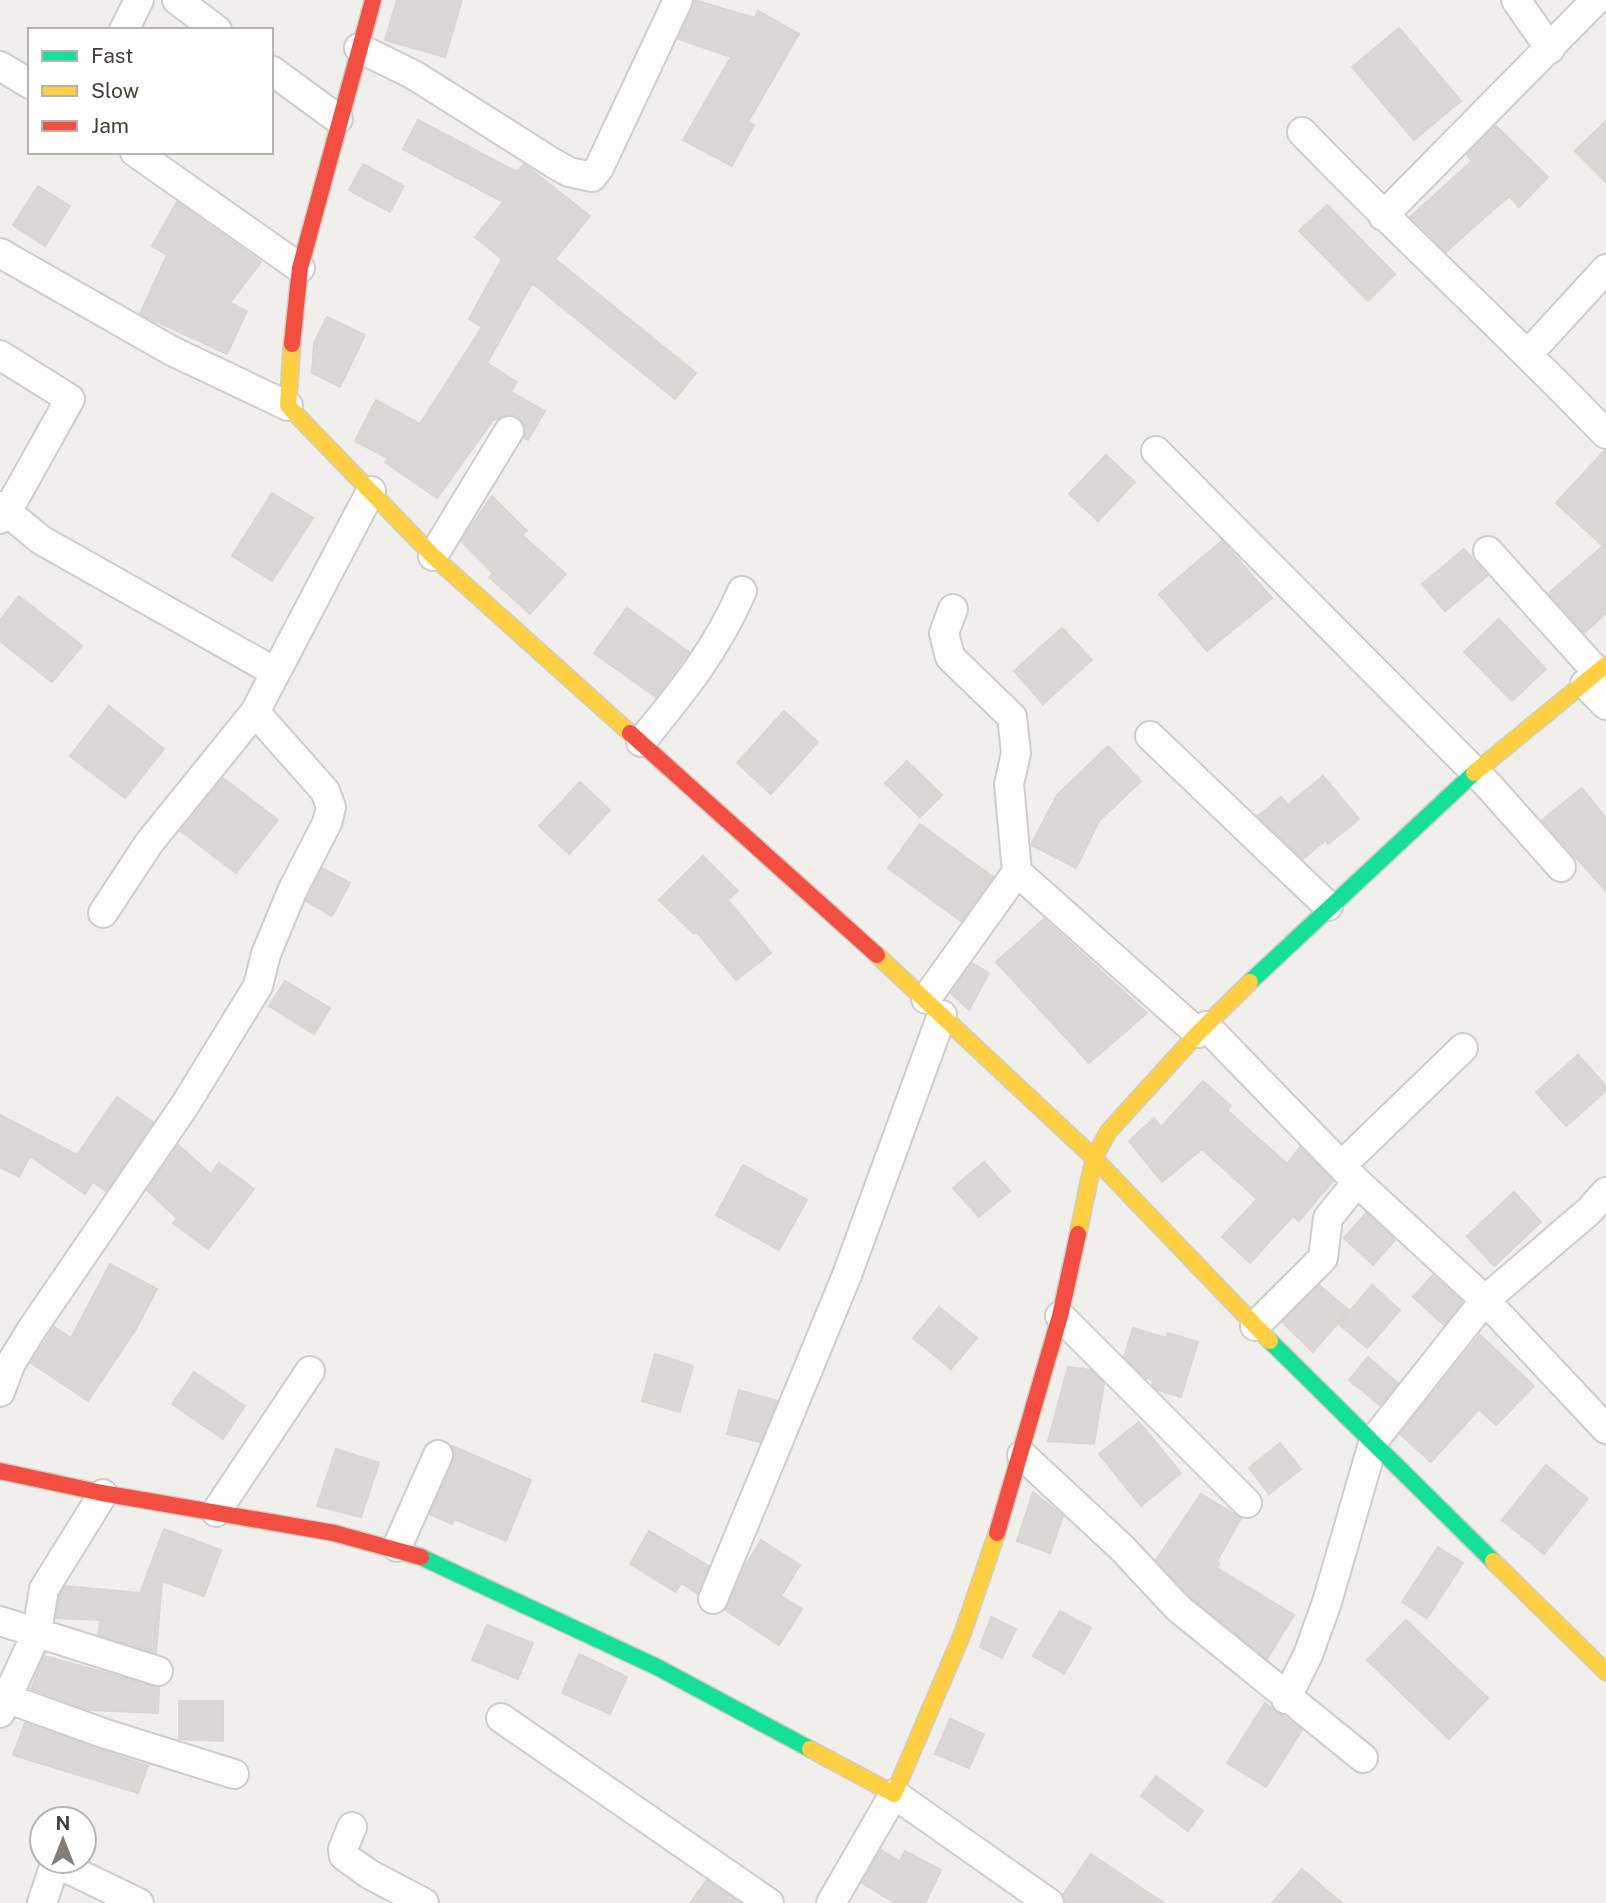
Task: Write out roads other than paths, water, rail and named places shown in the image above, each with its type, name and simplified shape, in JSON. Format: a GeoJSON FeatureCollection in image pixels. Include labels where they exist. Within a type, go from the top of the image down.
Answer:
{"type":"FeatureCollection","features":[{"type":"Feature","properties":{"kind":"street"},"geometry":{"type":"LineString","coordinates":[[125,28],[139,0]]}},
{"type":"Feature","properties":{"kind":"street"},"geometry":{"type":"LineString","coordinates":[[177,0],[215,28]]}},
{"type":"Feature","properties":{"kind":"street"},"geometry":{"type":"LineString","coordinates":[[288,406],[290,342],[300,268],[338,119],[373,0]]}},
{"type":"Feature","properties":{"kind":"street"},"geometry":{"type":"LineString","coordinates":[[359,48],[414,75],[552,163],[569,172],[592,177],[599,168],[678,0]]}},
{"type":"Feature","properties":{"kind":"street"},"geometry":{"type":"LineString","coordinates":[[1516,0],[1550,49]]}},
{"type":"Feature","properties":{"kind":"street"},"geometry":{"type":"LineString","coordinates":[[1383,216],[1596,0]]}},
{"type":"Feature","properties":{"kind":"street"},"geometry":{"type":"LineString","coordinates":[[0,66],[28,84]]}},
{"type":"Feature","properties":{"kind":"street"},"geometry":{"type":"LineString","coordinates":[[273,71],[338,119]]}},
{"type":"Feature","properties":{"kind":"street"},"geometry":{"type":"LineString","coordinates":[[1302,132],[1383,216],[1529,353],[1606,434]]}},
{"type":"Feature","properties":{"kind":"street"},"geometry":{"type":"LineString","coordinates":[[138,154],[300,268]]}},
{"type":"Feature","properties":{"kind":"street"},"geometry":{"type":"LineString","coordinates":[[0,253],[172,351],[288,406],[433,556],[934,1007],[1094,1158],[1255,1326],[1374,1440],[1606,1672]]}},
{"type":"Feature","properties":{"kind":"street"},"geometry":{"type":"LineString","coordinates":[[1529,353],[1606,269]]}},
{"type":"Feature","properties":{"kind":"street"},"geometry":{"type":"LineString","coordinates":[[0,355],[70,398],[3,512],[41,540],[275,672]]}},
{"type":"Feature","properties":{"kind":"street"},"geometry":{"type":"LineString","coordinates":[[433,556],[509,431]]}},
{"type":"Feature","properties":{"kind":"street"},"geometry":{"type":"LineString","coordinates":[[1156,451],[1475,772],[1561,867]]}},
{"type":"Feature","properties":{"kind":"street"},"geometry":{"type":"LineString","coordinates":[[103,913],[149,843],[255,712],[371,491]]}},
{"type":"Feature","properties":{"kind":"street"},"geometry":{"type":"LineString","coordinates":[[0,537],[41,540]]}},
{"type":"Feature","properties":{"kind":"street"},"geometry":{"type":"LineString","coordinates":[[1488,551],[1596,674],[1606,705]]}},
{"type":"Feature","properties":{"kind":"street"},"geometry":{"type":"LineString","coordinates":[[641,742],[691,682],[723,635],[742,591]]}},
{"type":"Feature","properties":{"kind":"street"},"geometry":{"type":"LineString","coordinates":[[713,1599],[847,1275],[934,1007],[1017,872],[1009,784],[1016,753],[1012,716],[950,657],[944,633],[953,609]]}},
{"type":"Feature","properties":{"kind":"street"},"geometry":{"type":"LineString","coordinates":[[831,1903],[894,1794],[962,1635],[1022,1455],[1060,1316],[1094,1158],[1119,1118],[1202,1030],[1328,905],[1475,772],[1596,674]]}},
{"type":"Feature","properties":{"kind":"street"},"geometry":{"type":"LineString","coordinates":[[0,1392],[11,1363],[32,1329],[185,1105],[242,1016],[258,986],[266,954],[293,889],[327,822],[331,807],[325,791],[255,712]]}},
{"type":"Feature","properties":{"kind":"street"},"geometry":{"type":"LineString","coordinates":[[1150,736],[1328,905]]}},
{"type":"Feature","properties":{"kind":"street"},"geometry":{"type":"LineString","coordinates":[[1017,872],[1202,1030],[1485,1300],[1606,1429]]}},
{"type":"Feature","properties":{"kind":"street"},"geometry":{"type":"LineString","coordinates":[[1255,1326],[1323,1258],[1328,1218],[1350,1174],[1462,1048]]}},
{"type":"Feature","properties":{"kind":"street"},"geometry":{"type":"LineString","coordinates":[[1286,1699],[1308,1655],[1374,1440],[1485,1300],[1589,1211],[1606,1192]]}},
{"type":"Feature","properties":{"kind":"street"},"geometry":{"type":"LineString","coordinates":[[1060,1316],[1247,1503]]}},
{"type":"Feature","properties":{"kind":"street"},"geometry":{"type":"LineString","coordinates":[[216,1512],[310,1371]]}},
{"type":"Feature","properties":{"kind":"street"},"geometry":{"type":"LineString","coordinates":[[397,1547],[438,1455]]}},
{"type":"Feature","properties":{"kind":"street"},"geometry":{"type":"LineString","coordinates":[[1022,1455],[1122,1548],[1178,1608],[1286,1699],[1363,1758]]}},
{"type":"Feature","properties":{"kind":"street"},"geometry":{"type":"LineString","coordinates":[[0,1471],[103,1494],[216,1512],[397,1547],[433,1561],[657,1667],[894,1794],[1043,1901]]}},
{"type":"Feature","properties":{"kind":"street"},"geometry":{"type":"LineString","coordinates":[[103,1494],[44,1588],[37,1632],[3,1705],[234,1774]]}},
{"type":"Feature","properties":{"kind":"street"},"geometry":{"type":"LineString","coordinates":[[0,1621],[158,1671]]}},
{"type":"Feature","properties":{"kind":"street"},"geometry":{"type":"LineString","coordinates":[[501,1718],[769,1903]]}},
{"type":"Feature","properties":{"kind":"street"},"geometry":{"type":"LineString","coordinates":[[352,1827],[343,1849],[344,1856],[369,1874],[424,1903]]}},
{"type":"Feature","properties":{"kind":"street"},"geometry":{"type":"LineString","coordinates":[[42,1903],[52,1875]]}},
{"type":"Feature","properties":{"kind":"street"},"geometry":{"type":"LineString","coordinates":[[82,1875],[139,1903]]}}]}
